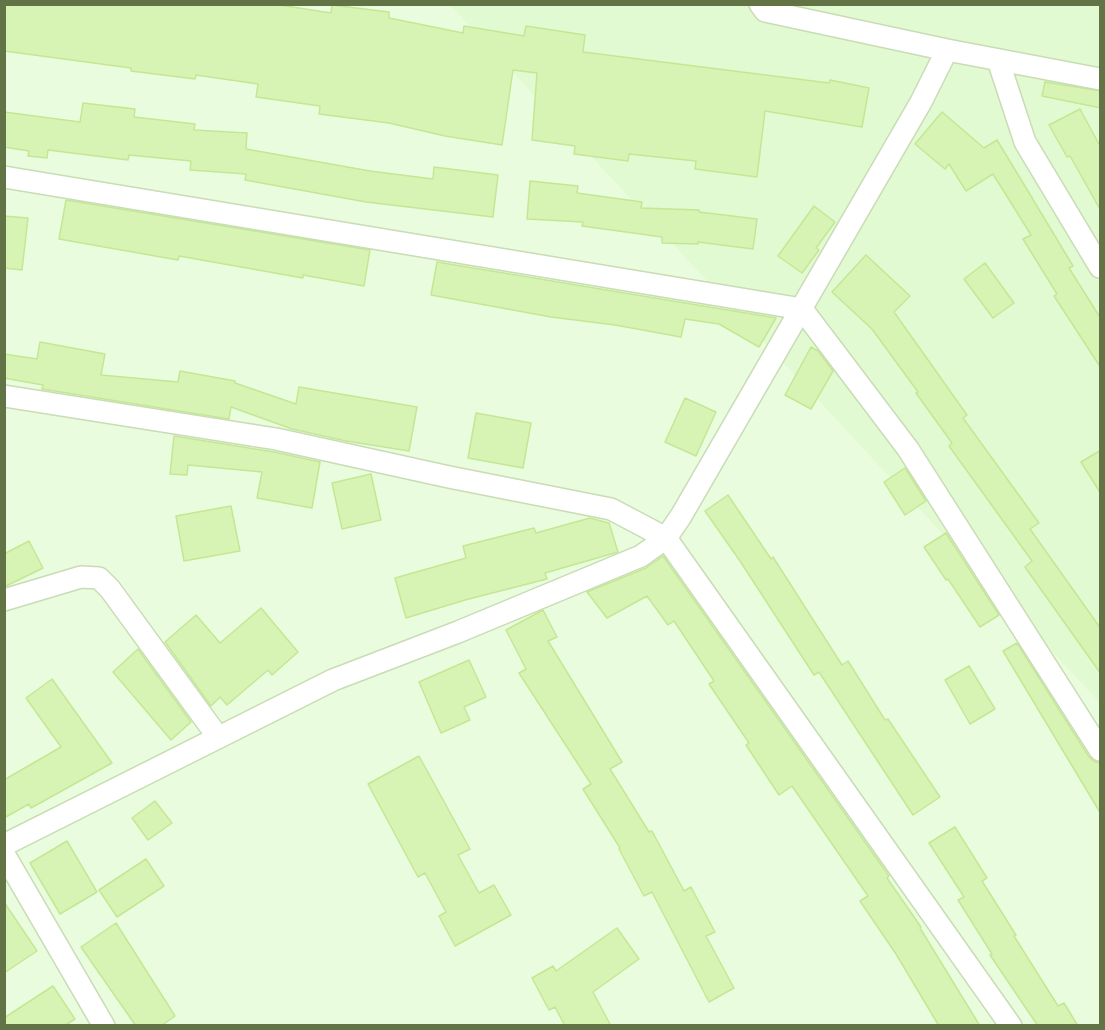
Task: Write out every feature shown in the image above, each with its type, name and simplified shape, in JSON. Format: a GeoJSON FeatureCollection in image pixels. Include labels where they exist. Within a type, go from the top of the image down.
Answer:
{"type":"FeatureCollection","features":[{"type":"Feature","properties":{"kind":"street"},"geometry":{"type":"LineString","coordinates":[[743,4],[946,50],[1101,79]]}},
{"type":"Feature","properties":{"kind":"street"},"geometry":{"type":"LineString","coordinates":[[4,845],[333,680],[458,632],[641,556],[666,538],[681,516],[921,102],[946,50]]}},
{"type":"Feature","properties":{"kind":"street"},"geometry":{"type":"LineString","coordinates":[[998,60],[1025,142],[1101,267]]}},
{"type":"Feature","properties":{"kind":"street"},"geometry":{"type":"LineString","coordinates":[[4,177],[802,309],[908,449],[1101,750]]}},
{"type":"Feature","properties":{"kind":"street"},"geometry":{"type":"LineString","coordinates":[[4,396],[276,439],[448,477],[611,509],[666,538],[1011,1026]]}},
{"type":"Feature","properties":{"kind":"street"},"geometry":{"type":"LineString","coordinates":[[4,600],[81,577],[99,578],[110,589],[218,738]]}},
{"type":"Feature","properties":{"kind":"street"},"geometry":{"type":"LineString","coordinates":[[4,854],[104,1026]]}},
{"type":"Feature","properties":{"kind":"shaded area"},"geometry":{"type":"Polygon","coordinates":[[[450,5],[1100,5],[1100,703],[450,5]]]}},
{"type":"Feature","properties":{"kind":"building"},"geometry":{"type":"Polygon","coordinates":[[[4,4],[273,4],[331,13],[332,5],[389,12],[389,18],[463,33],[464,26],[524,36],[526,26],[585,35],[583,52],[829,83],[830,80],[869,88],[862,127],[765,111],[757,177],[695,169],[696,161],[629,154],[628,161],[574,154],[575,146],[532,140],[537,73],[513,70],[502,145],[445,136],[389,123],[319,114],[320,106],[256,97],[258,84],[196,75],[195,79],[131,71],[131,68],[4,51],[4,4]]]}},
{"type":"Feature","properties":{"kind":"building"},"geometry":{"type":"Polygon","coordinates":[[[1045,82],[1101,91],[1101,108],[1042,96],[1045,82]]]}},
{"type":"Feature","properties":{"kind":"building"},"geometry":{"type":"Polygon","coordinates":[[[83,103],[135,109],[134,117],[195,124],[194,130],[247,133],[246,149],[370,171],[433,179],[434,167],[498,175],[493,217],[366,202],[245,180],[246,174],[190,170],[191,161],[129,155],[128,160],[48,150],[47,158],[28,156],[29,151],[4,147],[4,112],[80,122],[83,103]]]}},
{"type":"Feature","properties":{"kind":"building"},"geometry":{"type":"Polygon","coordinates":[[[1080,109],[1101,148],[1101,211],[1070,156],[1067,157],[1049,125],[1080,109]]]}},
{"type":"Feature","properties":{"kind":"building"},"geometry":{"type":"Polygon","coordinates":[[[942,112],[984,148],[997,140],[1073,266],[1069,268],[1101,319],[1101,368],[1054,296],[1057,294],[1023,239],[1031,235],[993,174],[966,191],[949,164],[945,169],[915,144],[942,112]]]}},
{"type":"Feature","properties":{"kind":"building"},"geometry":{"type":"Polygon","coordinates":[[[530,181],[578,186],[577,193],[642,202],[641,208],[699,210],[699,212],[757,219],[753,249],[698,242],[698,244],[662,243],[662,237],[582,226],[583,222],[527,219],[530,181]]]}},
{"type":"Feature","properties":{"kind":"building"},"geometry":{"type":"Polygon","coordinates":[[[66,200],[370,250],[364,286],[303,275],[303,278],[179,256],[178,260],[59,239],[66,200]]]}},
{"type":"Feature","properties":{"kind":"building"},"geometry":{"type":"Polygon","coordinates":[[[814,206],[835,222],[816,248],[819,250],[802,273],[778,256],[814,206]]]}},
{"type":"Feature","properties":{"kind":"building"},"geometry":{"type":"Polygon","coordinates":[[[4,216],[28,218],[22,270],[4,268],[4,216]]]}},
{"type":"Feature","properties":{"kind":"building"},"geometry":{"type":"Polygon","coordinates":[[[866,255],[910,296],[894,312],[967,415],[963,418],[1039,523],[1030,529],[1101,629],[1101,674],[1025,567],[1032,561],[949,446],[952,443],[916,393],[918,392],[872,329],[832,292],[866,255]]]}},
{"type":"Feature","properties":{"kind":"building"},"geometry":{"type":"Polygon","coordinates":[[[437,262],[776,318],[759,347],[719,324],[685,319],[681,337],[615,325],[551,317],[431,295],[437,262]]]}},
{"type":"Feature","properties":{"kind":"building"},"geometry":{"type":"Polygon","coordinates":[[[985,263],[1014,303],[993,318],[964,279],[985,263]]]}},
{"type":"Feature","properties":{"kind":"building"},"geometry":{"type":"Polygon","coordinates":[[[40,342],[105,354],[101,375],[178,382],[180,371],[235,381],[235,383],[296,404],[299,387],[417,407],[409,451],[346,441],[292,429],[231,407],[229,419],[42,389],[43,385],[4,378],[4,354],[37,359],[40,342]]]}},
{"type":"Feature","properties":{"kind":"building"},"geometry":{"type":"Polygon","coordinates":[[[811,347],[818,351],[833,371],[811,409],[785,395],[811,347]]]}},
{"type":"Feature","properties":{"kind":"building"},"geometry":{"type":"Polygon","coordinates":[[[685,398],[716,412],[696,456],[665,442],[685,398]]]}},
{"type":"Feature","properties":{"kind":"building"},"geometry":{"type":"Polygon","coordinates":[[[476,413],[531,423],[523,468],[468,458],[476,413]]]}},
{"type":"Feature","properties":{"kind":"building"},"geometry":{"type":"Polygon","coordinates":[[[174,436],[320,462],[312,508],[257,498],[262,472],[188,465],[187,475],[170,474],[174,436]]]}},
{"type":"Feature","properties":{"kind":"building"},"geometry":{"type":"Polygon","coordinates":[[[1101,450],[1101,494],[1081,462],[1101,450]]]}},
{"type":"Feature","properties":{"kind":"building"},"geometry":{"type":"Polygon","coordinates":[[[905,468],[926,501],[905,515],[884,482],[905,468]]]}},
{"type":"Feature","properties":{"kind":"building"},"geometry":{"type":"Polygon","coordinates":[[[371,474],[381,520],[342,529],[332,483],[371,474]]]}},
{"type":"Feature","properties":{"kind":"building"},"geometry":{"type":"Polygon","coordinates":[[[728,495],[771,559],[773,557],[842,665],[848,661],[885,720],[888,719],[940,797],[913,815],[819,672],[814,675],[705,511],[728,495]]]}},
{"type":"Feature","properties":{"kind":"building"},"geometry":{"type":"Polygon","coordinates":[[[231,506],[240,551],[184,561],[176,516],[231,506]]]}},
{"type":"Feature","properties":{"kind":"building"},"geometry":{"type":"Polygon","coordinates":[[[590,518],[609,523],[618,552],[545,573],[547,579],[406,618],[395,578],[466,558],[463,546],[534,528],[536,533],[590,518]]]}},
{"type":"Feature","properties":{"kind":"building"},"geometry":{"type":"Polygon","coordinates":[[[946,533],[999,615],[980,627],[924,547],[946,533]]]}},
{"type":"Feature","properties":{"kind":"building"},"geometry":{"type":"Polygon","coordinates":[[[29,541],[43,568],[4,587],[4,554],[29,541]]]}},
{"type":"Feature","properties":{"kind":"building"},"geometry":{"type":"Polygon","coordinates":[[[663,556],[889,876],[887,878],[921,927],[980,1026],[939,1026],[896,954],[860,901],[868,896],[792,786],[779,795],[746,745],[749,743],[709,684],[714,681],[674,621],[668,625],[647,596],[607,618],[587,592],[646,568],[663,556]]]}},
{"type":"Feature","properties":{"kind":"building"},"geometry":{"type":"Polygon","coordinates":[[[261,608],[298,652],[272,675],[268,670],[227,705],[220,697],[211,706],[165,642],[196,615],[220,643],[261,608]]]}},
{"type":"Feature","properties":{"kind":"building"},"geometry":{"type":"Polygon","coordinates":[[[543,610],[557,637],[548,641],[622,762],[610,769],[649,832],[652,831],[684,891],[691,887],[715,932],[706,936],[734,988],[709,1002],[652,892],[644,896],[620,848],[583,789],[591,784],[519,673],[526,669],[506,630],[543,610]]]}},
{"type":"Feature","properties":{"kind":"building"},"geometry":{"type":"Polygon","coordinates":[[[1017,643],[1089,757],[1101,763],[1101,814],[1003,651],[1017,643]]]}},
{"type":"Feature","properties":{"kind":"building"},"geometry":{"type":"Polygon","coordinates":[[[138,649],[191,722],[171,740],[113,672],[138,649]]]}},
{"type":"Feature","properties":{"kind":"building"},"geometry":{"type":"Polygon","coordinates":[[[469,660],[486,697],[464,707],[470,720],[441,733],[419,682],[469,660]]]}},
{"type":"Feature","properties":{"kind":"building"},"geometry":{"type":"Polygon","coordinates":[[[969,666],[995,709],[970,724],[945,680],[969,666]]]}},
{"type":"Feature","properties":{"kind":"building"},"geometry":{"type":"Polygon","coordinates":[[[52,679],[112,763],[31,808],[29,804],[4,818],[4,780],[61,747],[26,698],[52,679]]]}},
{"type":"Feature","properties":{"kind":"building"},"geometry":{"type":"Polygon","coordinates":[[[419,756],[470,849],[458,855],[479,893],[494,885],[511,915],[455,946],[439,916],[446,912],[425,873],[418,877],[368,784],[419,756]]]}},
{"type":"Feature","properties":{"kind":"building"},"geometry":{"type":"Polygon","coordinates":[[[155,801],[172,823],[148,840],[132,818],[155,801]]]}},
{"type":"Feature","properties":{"kind":"building"},"geometry":{"type":"Polygon","coordinates":[[[955,827],[987,878],[982,881],[1016,935],[1014,936],[1058,1006],[1064,1003],[1078,1026],[1038,1026],[990,955],[992,954],[958,900],[964,897],[929,843],[955,827]]]}},
{"type":"Feature","properties":{"kind":"building"},"geometry":{"type":"Polygon","coordinates":[[[67,841],[97,892],[60,914],[30,863],[67,841]]]}},
{"type":"Feature","properties":{"kind":"building"},"geometry":{"type":"Polygon","coordinates":[[[146,859],[164,886],[117,917],[99,890],[146,859]]]}},
{"type":"Feature","properties":{"kind":"building"},"geometry":{"type":"Polygon","coordinates":[[[4,902],[37,951],[4,973],[4,902]]]}},
{"type":"Feature","properties":{"kind":"building"},"geometry":{"type":"Polygon","coordinates":[[[116,923],[175,1016],[161,1026],[136,1026],[81,947],[116,923]]]}},
{"type":"Feature","properties":{"kind":"building"},"geometry":{"type":"Polygon","coordinates":[[[617,928],[639,959],[593,992],[611,1026],[565,1026],[555,1007],[549,1010],[532,978],[553,966],[556,971],[617,928]]]}},
{"type":"Feature","properties":{"kind":"building"},"geometry":{"type":"Polygon","coordinates":[[[53,986],[75,1019],[64,1026],[4,1026],[4,1018],[53,986]]]}}]}
